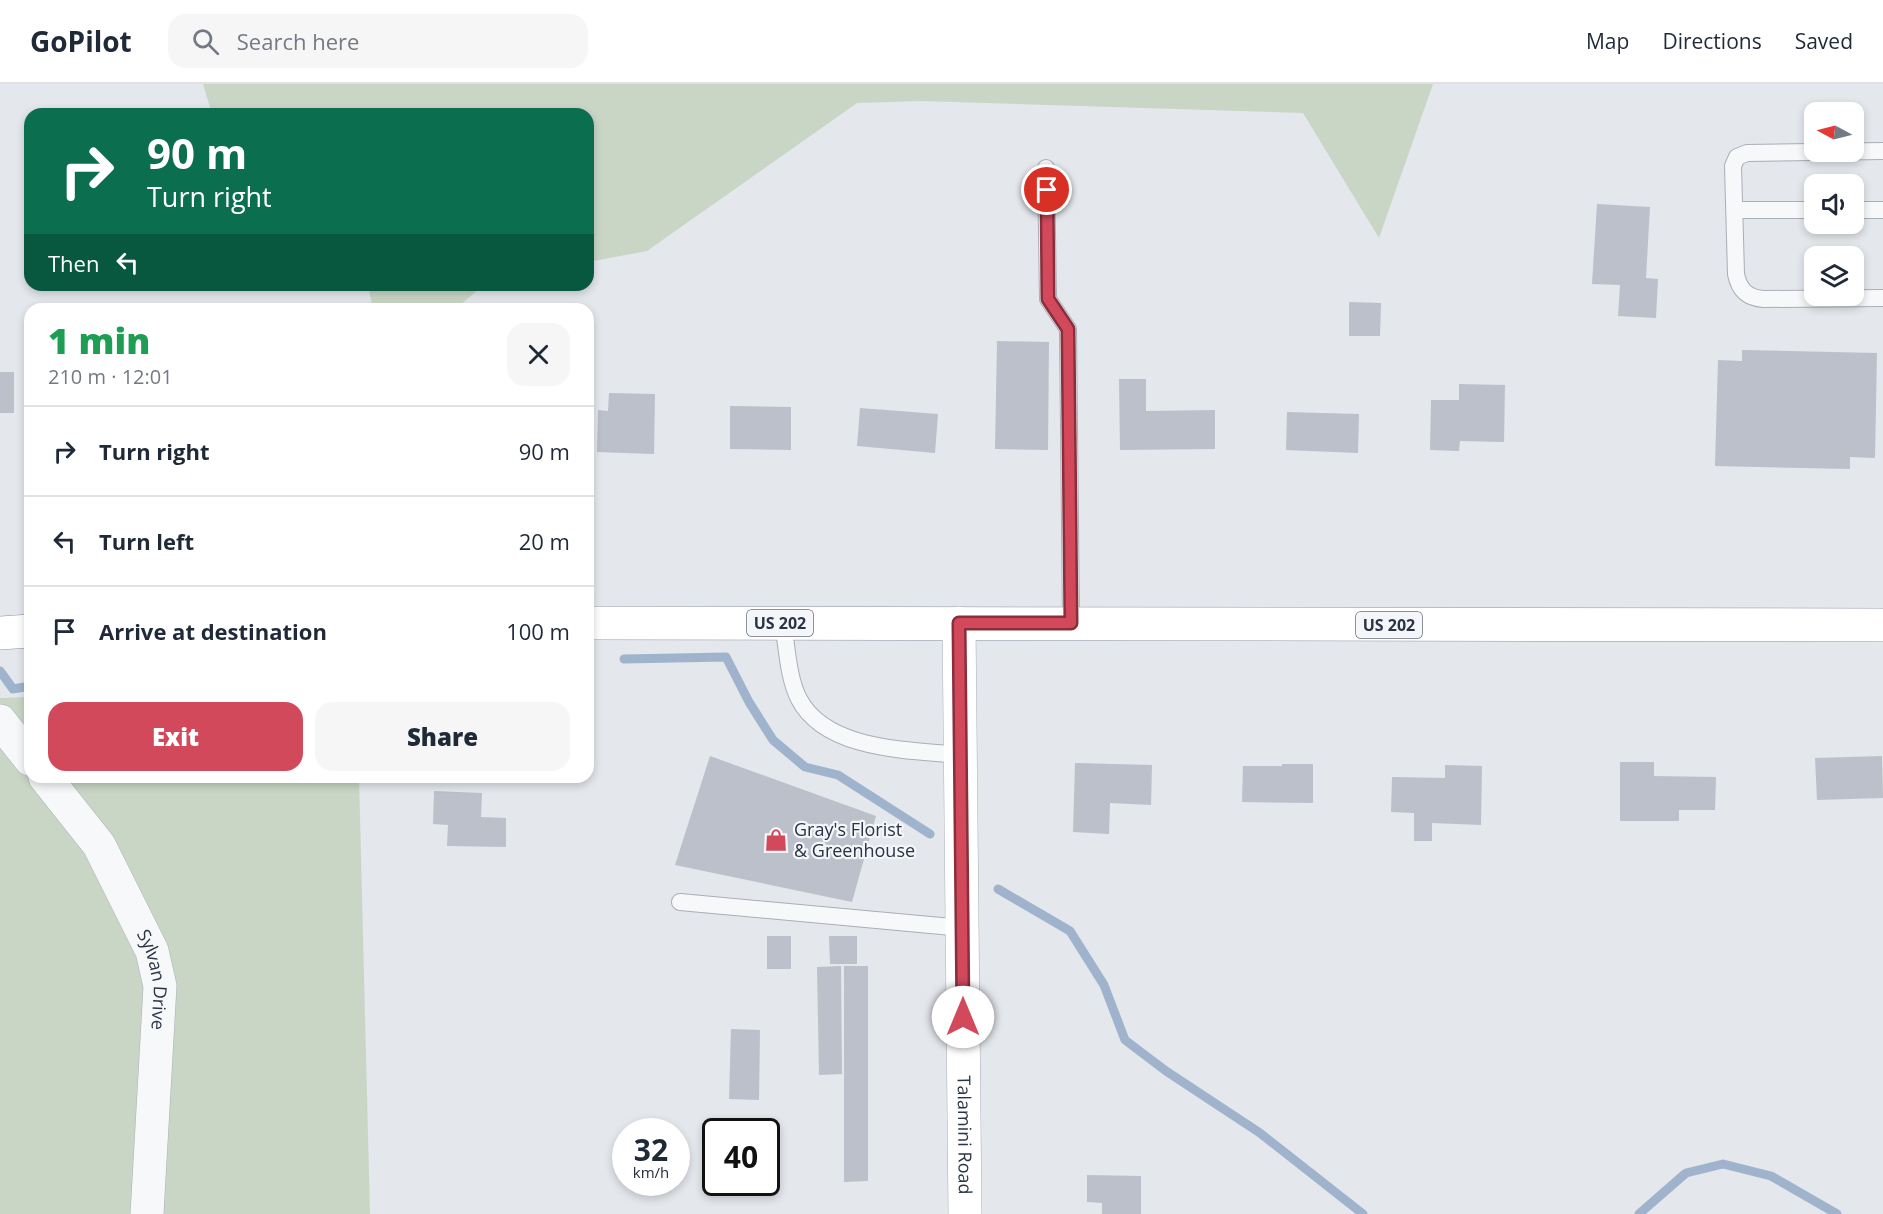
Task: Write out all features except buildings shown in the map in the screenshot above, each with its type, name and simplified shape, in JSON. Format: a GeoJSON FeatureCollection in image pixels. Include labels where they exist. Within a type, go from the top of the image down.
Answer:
{"type":"FeatureCollection","features":[{"type":"Feature","properties":{"kind":"main road","name":"US 202"},"geometry":{"type":"LineString","coordinates":[[594,623],[1883,625]]}},
{"type":"Feature","properties":{"kind":"main road","name":"Talamini Road"},"geometry":{"type":"LineString","coordinates":[[959,623],[965,1214]]}},
{"type":"Feature","properties":{"kind":"main road"},"geometry":{"type":"LineString","coordinates":[[0,633],[24,631]]}},
{"type":"Feature","properties":{"kind":"street"},"geometry":{"type":"LineString","coordinates":[[0,721],[24,751]]}},
{"type":"Feature","properties":{"kind":"street","name":"Sylvan Drive"},"geometry":{"type":"LineString","coordinates":[[50,783],[99,845],[152,951],[160,986],[147,1214]]}},
{"type":"Feature","properties":{"kind":"lane"},"geometry":{"type":"LineString","coordinates":[[1883,152],[1742,153],[1737,157],[1733,166],[1737,281],[1747,295],[1764,299],[1883,298]]}},
{"type":"Feature","properties":{"kind":"lane"},"geometry":{"type":"LineString","coordinates":[[1046,168],[1048,299],[1068,329],[1071,623]]}},
{"type":"Feature","properties":{"kind":"lane"},"geometry":{"type":"LineString","coordinates":[[1735,210],[1804,210]]}},
{"type":"Feature","properties":{"kind":"lane"},"geometry":{"type":"LineString","coordinates":[[1864,210],[1883,210]]}},
{"type":"Feature","properties":{"kind":"lane"},"geometry":{"type":"LineString","coordinates":[[783,623],[798,697],[823,728],[836,735],[887,747],[961,755]]}},
{"type":"Feature","properties":{"kind":"lane"},"geometry":{"type":"LineString","coordinates":[[680,902],[963,928]]}},
{"type":"Feature","properties":{"kind":"green space"},"geometry":{"type":"Polygon","coordinates":[[[203,84],[1433,84],[1379,238],[1303,113],[923,101],[857,103],[647,251],[594,261],[594,108],[210,108],[203,84]]]}},
{"type":"Feature","properties":{"kind":"green space"},"geometry":{"type":"Polygon","coordinates":[[[369,291],[477,291],[462,303],[372,303],[369,291]]]}},
{"type":"Feature","properties":{"kind":"green space"},"geometry":{"type":"Polygon","coordinates":[[[24,697],[24,783],[359,783],[370,1214],[0,1214],[0,698],[24,697]]]}},
{"type":"Feature","properties":{"kind":"waterway"},"geometry":{"type":"LineString","coordinates":[[624,659],[726,657],[749,702],[773,740],[805,767],[838,775],[930,834]]}},
{"type":"Feature","properties":{"kind":"waterway"},"geometry":{"type":"LineString","coordinates":[[0,671],[13,689],[24,687]]}},
{"type":"Feature","properties":{"kind":"waterway"},"geometry":{"type":"LineString","coordinates":[[998,889],[1070,931],[1104,985],[1125,1040],[1166,1071],[1260,1133],[1363,1214]]}},
{"type":"Feature","properties":{"kind":"waterway"},"geometry":{"type":"LineString","coordinates":[[1639,1214],[1686,1173],[1723,1164],[1771,1176],[1837,1214]]}},
{"type":"Feature","properties":{"kind":"place","name":"Gray's Florist & Greenhouse"},"geometry":{"type":"Point","coordinates":[776,840]}},
{"type":"Feature","properties":{"kind":"route"},"geometry":{"type":"LineString","coordinates":[[963,1017],[959,623],[1071,623],[1068,329],[1048,299],[1047,190]]}}]}
